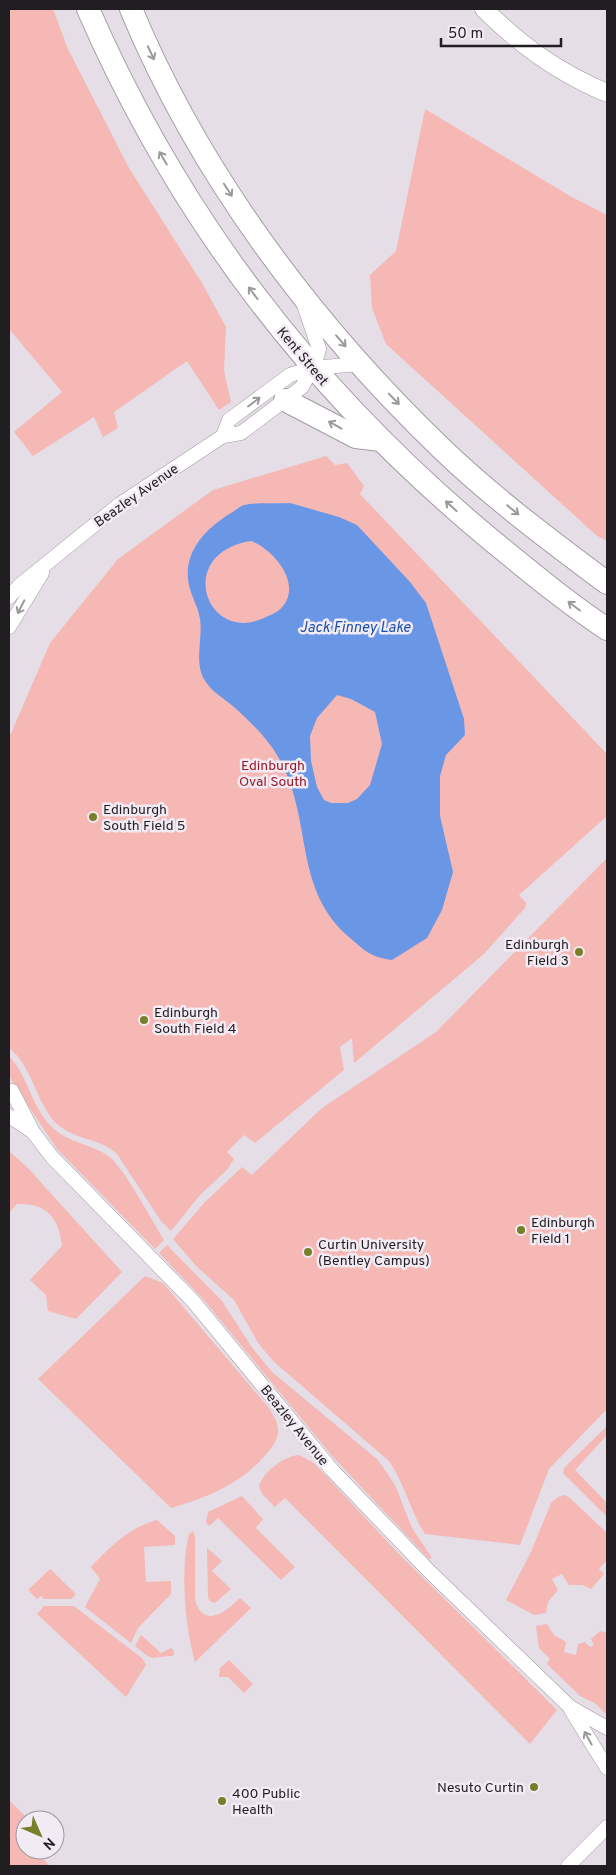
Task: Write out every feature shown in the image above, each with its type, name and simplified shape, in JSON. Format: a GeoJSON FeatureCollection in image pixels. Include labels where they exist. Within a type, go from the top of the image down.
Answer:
{"type":"FeatureCollection","features":[{"type":"Feature","properties":{"kind":"main road","name":"Kent Street"},"geometry":{"type":"LineString","coordinates":[[88,9],[104,46],[148,131],[192,205],[237,272],[312,368],[414,473],[500,547],[607,629]]}},
{"type":"Feature","properties":{"kind":"main road"},"geometry":{"type":"LineString","coordinates":[[131,9],[157,66],[202,149],[268,249],[299,291],[360,364],[449,456],[534,528],[607,583]]}},
{"type":"Feature","properties":{"kind":"main road"},"geometry":{"type":"LineString","coordinates":[[285,400],[356,437],[381,440]]}},
{"type":"Feature","properties":{"kind":"street"},"geometry":{"type":"LineString","coordinates":[[488,13],[541,59],[584,83],[607,93]]}},
{"type":"Feature","properties":{"kind":"street","name":"Beazley Avenue"},"geometry":{"type":"LineString","coordinates":[[9,597],[20,585],[120,504],[222,436],[241,433],[302,387],[319,349],[299,291]]}},
{"type":"Feature","properties":{"kind":"street","name":"Beazley Avenue"},"geometry":{"type":"LineString","coordinates":[[222,436],[229,420],[290,375],[312,368],[360,364]]}},
{"type":"Feature","properties":{"kind":"street","name":"Beazley Avenue"},"geometry":{"type":"LineString","coordinates":[[9,627],[29,592],[53,558]]}},
{"type":"Feature","properties":{"kind":"street","name":"Beazley Avenue"},"geometry":{"type":"LineString","coordinates":[[10,1092],[33,1132],[62,1168],[193,1301],[349,1489],[429,1571],[570,1707],[607,1728]]}},
{"type":"Feature","properties":{"kind":"street","name":"Beazley Avenue"},"geometry":{"type":"LineString","coordinates":[[9,1116],[33,1132]]}},
{"type":"Feature","properties":{"kind":"street","name":"Beazley Avenue"},"geometry":{"type":"LineString","coordinates":[[570,1707],[607,1768]]}},
{"type":"Feature","properties":{"kind":"street"},"geometry":{"type":"LineString","coordinates":[[568,1866],[607,1827]]}},
{"type":"Feature","properties":{"kind":"green space"},"geometry":{"type":"Polygon","coordinates":[[[9,9],[53,9],[68,49],[129,168],[202,283],[226,327],[224,371],[231,402],[219,410],[187,361],[114,412],[118,428],[103,437],[94,417],[33,456],[14,432],[62,392],[9,329],[9,9]]]}},
{"type":"Feature","properties":{"kind":"green space"},"geometry":{"type":"Polygon","coordinates":[[[425,109],[570,196],[607,215],[607,541],[596,535],[386,344],[372,308],[370,275],[396,251],[425,109]]]}},
{"type":"Feature","properties":{"kind":"green space","name":"Edinburgh Oval South"},"geometry":{"type":"Polygon","coordinates":[[[326,456],[335,465],[347,463],[364,486],[360,494],[607,754],[607,816],[519,895],[526,903],[525,908],[484,954],[354,1063],[352,1038],[340,1047],[344,1070],[255,1143],[244,1135],[227,1152],[234,1159],[227,1170],[200,1195],[171,1231],[161,1221],[117,1154],[102,1144],[60,1127],[53,1120],[23,1064],[9,1048],[9,738],[50,643],[118,559],[213,490],[326,456]]]}},
{"type":"Feature","properties":{"kind":"green space"},"geometry":{"type":"Polygon","coordinates":[[[607,858],[607,1409],[549,1469],[520,1545],[425,1534],[389,1461],[273,1361],[258,1343],[234,1300],[196,1266],[173,1239],[205,1202],[242,1167],[252,1175],[322,1108],[436,1032],[607,858]]]}},
{"type":"Feature","properties":{"kind":"green space"},"geometry":{"type":"Polygon","coordinates":[[[9,1056],[21,1072],[38,1109],[50,1125],[70,1139],[107,1155],[121,1170],[164,1240],[155,1249],[57,1149],[13,1083],[9,1075],[9,1056]]]}},
{"type":"Feature","properties":{"kind":"green space"},"geometry":{"type":"Polygon","coordinates":[[[10,1152],[27,1167],[122,1272],[76,1319],[48,1311],[46,1295],[30,1280],[62,1246],[58,1227],[50,1214],[44,1209],[27,1204],[17,1204],[9,1213],[10,1152]]]}},
{"type":"Feature","properties":{"kind":"green space"},"geometry":{"type":"Polygon","coordinates":[[[167,1245],[222,1301],[251,1346],[272,1372],[378,1460],[395,1485],[412,1528],[432,1558],[429,1559],[333,1457],[203,1299],[159,1253],[167,1245]]]}},
{"type":"Feature","properties":{"kind":"green space"},"geometry":{"type":"Polygon","coordinates":[[[145,1276],[163,1283],[269,1408],[278,1426],[277,1438],[271,1449],[247,1473],[211,1494],[171,1508],[38,1379],[145,1276]]]}},
{"type":"Feature","properties":{"kind":"green space"},"geometry":{"type":"Polygon","coordinates":[[[607,1426],[607,1435],[575,1470],[607,1503],[607,1517],[563,1473],[564,1468],[607,1426]]]}},
{"type":"Feature","properties":{"kind":"green space"},"geometry":{"type":"Polygon","coordinates":[[[299,1455],[314,1463],[398,1553],[557,1710],[530,1744],[285,1498],[275,1507],[262,1494],[259,1486],[269,1470],[287,1458],[299,1455]]]}},
{"type":"Feature","properties":{"kind":"green space"},"geometry":{"type":"Polygon","coordinates":[[[564,1495],[570,1498],[607,1533],[607,1560],[599,1569],[604,1574],[591,1589],[582,1585],[569,1585],[562,1574],[552,1579],[558,1590],[548,1602],[546,1613],[534,1615],[506,1600],[531,1552],[551,1503],[564,1495]]]}},
{"type":"Feature","properties":{"kind":"green space"},"geometry":{"type":"Polygon","coordinates":[[[242,1496],[263,1519],[256,1528],[295,1567],[281,1580],[218,1518],[209,1526],[206,1522],[208,1512],[242,1496]]]}},
{"type":"Feature","properties":{"kind":"green space"},"geometry":{"type":"Polygon","coordinates":[[[157,1520],[175,1536],[175,1545],[144,1547],[146,1582],[171,1581],[171,1594],[138,1628],[131,1643],[85,1607],[100,1579],[91,1567],[113,1545],[129,1533],[157,1520]]]}},
{"type":"Feature","properties":{"kind":"green space"},"geometry":{"type":"Polygon","coordinates":[[[193,1531],[195,1536],[195,1600],[199,1609],[204,1614],[216,1615],[229,1608],[240,1598],[251,1608],[195,1662],[186,1615],[184,1581],[186,1549],[189,1534],[193,1531]]]}},
{"type":"Feature","properties":{"kind":"green space"},"geometry":{"type":"Polygon","coordinates":[[[207,1548],[222,1561],[212,1571],[231,1589],[215,1603],[211,1602],[208,1598],[207,1548]]]}},
{"type":"Feature","properties":{"kind":"green space"},"geometry":{"type":"Polygon","coordinates":[[[50,1569],[76,1594],[71,1599],[44,1599],[41,1596],[37,1599],[28,1590],[50,1569]]]}},
{"type":"Feature","properties":{"kind":"green space"},"geometry":{"type":"Polygon","coordinates":[[[44,1606],[74,1606],[143,1659],[146,1665],[126,1697],[37,1614],[44,1606]]]}},
{"type":"Feature","properties":{"kind":"green space"},"geometry":{"type":"Polygon","coordinates":[[[547,1624],[554,1635],[566,1642],[564,1652],[576,1655],[578,1644],[585,1642],[590,1647],[594,1645],[591,1639],[600,1631],[607,1633],[607,1715],[596,1704],[580,1696],[547,1664],[550,1659],[539,1648],[536,1626],[547,1624]]]}},
{"type":"Feature","properties":{"kind":"green space"},"geometry":{"type":"Polygon","coordinates":[[[141,1635],[161,1653],[171,1648],[174,1651],[173,1656],[150,1657],[135,1646],[141,1635]]]}},
{"type":"Feature","properties":{"kind":"green space"},"geometry":{"type":"Polygon","coordinates":[[[229,1660],[253,1684],[244,1693],[228,1677],[219,1677],[220,1668],[229,1660]]]}},
{"type":"Feature","properties":{"kind":"green space"},"geometry":{"type":"Polygon","coordinates":[[[9,1800],[19,1810],[15,1810],[15,1860],[44,1860],[50,1866],[9,1866],[9,1800]]]}},
{"type":"Feature","properties":{"kind":"water","name":"Jack Finney Lake"},"geometry":{"type":"Polygon","coordinates":[[[290,503],[339,517],[357,525],[410,582],[426,603],[464,719],[465,735],[446,755],[440,776],[440,816],[453,872],[442,910],[427,938],[392,960],[373,955],[364,950],[333,920],[320,900],[312,880],[293,791],[284,768],[255,727],[210,688],[201,672],[199,657],[200,619],[188,579],[190,558],[194,549],[206,532],[242,506],[290,503]],[[251,541],[227,549],[212,562],[206,578],[207,594],[214,609],[227,619],[244,623],[264,618],[279,610],[288,597],[289,587],[287,577],[276,559],[268,551],[251,541]],[[337,695],[317,718],[310,736],[311,761],[317,787],[324,800],[331,803],[348,803],[357,799],[370,785],[382,744],[375,712],[351,699],[337,695]]]}},
{"type":"Feature","properties":{"kind":"place","name":"Edinburgh South Field 5"},"geometry":{"type":"Point","coordinates":[93,817]}},
{"type":"Feature","properties":{"kind":"place","name":"Edinburgh Field 3"},"geometry":{"type":"Point","coordinates":[579,952]}},
{"type":"Feature","properties":{"kind":"place","name":"Edinburgh South Field 4"},"geometry":{"type":"Point","coordinates":[144,1020]}},
{"type":"Feature","properties":{"kind":"place","name":"Edinburgh Field 1"},"geometry":{"type":"Point","coordinates":[521,1230]}},
{"type":"Feature","properties":{"kind":"place","name":"Curtin University (Bentley Campus)"},"geometry":{"type":"Point","coordinates":[308,1252]}},
{"type":"Feature","properties":{"kind":"place","name":"Nesuto Curtin"},"geometry":{"type":"Point","coordinates":[534,1787]}},
{"type":"Feature","properties":{"kind":"place","name":"400 Public Health"},"geometry":{"type":"Point","coordinates":[222,1801]}}]}
